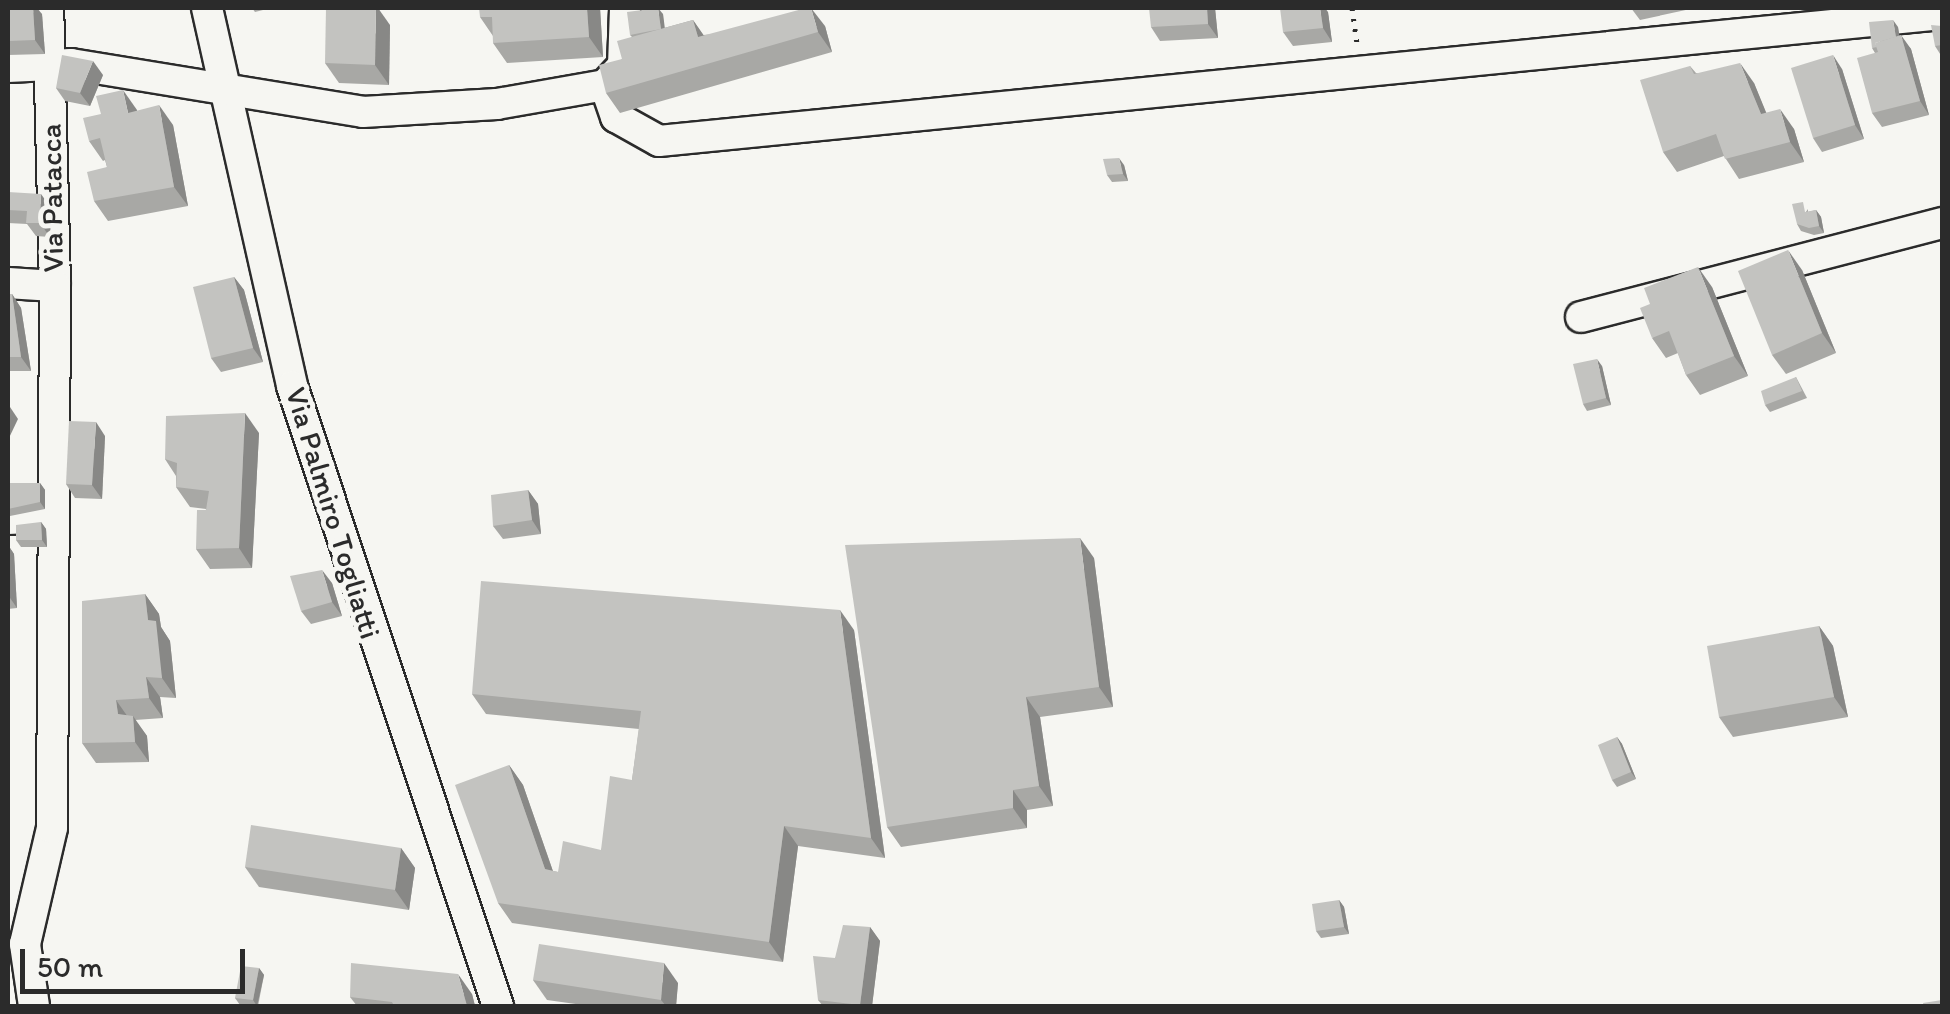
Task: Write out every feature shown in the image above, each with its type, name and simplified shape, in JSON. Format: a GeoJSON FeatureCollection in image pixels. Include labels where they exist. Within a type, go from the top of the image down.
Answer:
{"type":"FeatureCollection","features":[{"type":"Feature","properties":{"kind":"street","name":"Via Patacca"},"geometry":{"type":"LineString","coordinates":[[8,283],[55,286],[48,8]]}},
{"type":"Feature","properties":{"kind":"street","name":"Via Palmiro Togliatti"},"geometry":{"type":"LineString","coordinates":[[207,8],[292,386],[498,1006]]}},
{"type":"Feature","properties":{"kind":"street"},"geometry":{"type":"LineString","coordinates":[[8,66],[49,64],[363,112],[605,85],[623,66],[626,8]]}},
{"type":"Feature","properties":{"kind":"street"},"geometry":{"type":"LineString","coordinates":[[605,85],[616,117],[659,142],[1942,14]]}},
{"type":"Feature","properties":{"kind":"street"},"geometry":{"type":"LineString","coordinates":[[1581,317],[1942,223]]}},
{"type":"Feature","properties":{"kind":"street"},"geometry":{"type":"LineString","coordinates":[[34,1006],[16,943],[52,828],[55,286]]}},
{"type":"Feature","properties":{"kind":"street"},"geometry":{"type":"LineString","coordinates":[[8,519],[51,517]]}},
{"type":"Feature","properties":{"kind":"building"},"geometry":{"type":"Polygon","coordinates":[[[8,8],[33,8],[35,40],[8,41],[8,8]]]}},
{"type":"Feature","properties":{"kind":"building"},"geometry":{"type":"Polygon","coordinates":[[[326,8],[376,8],[375,65],[325,63],[326,8]]]}},
{"type":"Feature","properties":{"kind":"building"},"geometry":{"type":"Polygon","coordinates":[[[479,8],[587,8],[589,37],[493,43],[492,17],[480,17],[479,8]]]}},
{"type":"Feature","properties":{"kind":"building"},"geometry":{"type":"Polygon","coordinates":[[[658,8],[661,29],[630,35],[627,12],[658,8]]]}},
{"type":"Feature","properties":{"kind":"building"},"geometry":{"type":"Polygon","coordinates":[[[811,8],[818,32],[606,93],[599,65],[622,59],[617,41],[693,20],[698,37],[811,8]]]}},
{"type":"Feature","properties":{"kind":"building"},"geometry":{"type":"Polygon","coordinates":[[[1149,8],[1207,8],[1208,24],[1151,27],[1149,8]]]}},
{"type":"Feature","properties":{"kind":"building"},"geometry":{"type":"Polygon","coordinates":[[[1280,8],[1320,8],[1323,28],[1283,32],[1280,8]]]}},
{"type":"Feature","properties":{"kind":"building"},"geometry":{"type":"Polygon","coordinates":[[[1893,20],[1896,37],[1875,43],[1877,47],[1872,48],[1869,22],[1893,20]]]}},
{"type":"Feature","properties":{"kind":"building"},"geometry":{"type":"Polygon","coordinates":[[[1931,25],[1942,26],[1942,45],[1935,46],[1931,25]]]}},
{"type":"Feature","properties":{"kind":"building"},"geometry":{"type":"Polygon","coordinates":[[[1901,35],[1920,101],[1872,113],[1857,58],[1878,52],[1875,43],[1901,35]]]}},
{"type":"Feature","properties":{"kind":"building"},"geometry":{"type":"Polygon","coordinates":[[[62,55],[93,61],[80,93],[56,88],[62,55]]]}},
{"type":"Feature","properties":{"kind":"building"},"geometry":{"type":"Polygon","coordinates":[[[1833,55],[1855,125],[1813,138],[1791,68],[1833,55]]]}},
{"type":"Feature","properties":{"kind":"building"},"geometry":{"type":"Polygon","coordinates":[[[1740,63],[1761,114],[1780,109],[1790,142],[1725,159],[1716,134],[1663,152],[1640,80],[1690,66],[1694,74],[1740,63]]]}},
{"type":"Feature","properties":{"kind":"building"},"geometry":{"type":"Polygon","coordinates":[[[123,90],[128,113],[159,105],[174,187],[94,201],[87,172],[107,167],[100,138],[89,141],[83,118],[101,114],[96,96],[123,90]]]}},
{"type":"Feature","properties":{"kind":"building"},"geometry":{"type":"Polygon","coordinates":[[[1119,158],[1123,174],[1107,175],[1103,159],[1119,158]]]}},
{"type":"Feature","properties":{"kind":"building"},"geometry":{"type":"Polygon","coordinates":[[[8,192],[41,194],[40,223],[26,223],[27,211],[8,210],[8,192]]]}},
{"type":"Feature","properties":{"kind":"building"},"geometry":{"type":"Polygon","coordinates":[[[1803,202],[1805,212],[1816,210],[1819,226],[1797,224],[1792,204],[1803,202]]]}},
{"type":"Feature","properties":{"kind":"building"},"geometry":{"type":"Polygon","coordinates":[[[1788,250],[1822,333],[1772,355],[1738,271],[1788,250]]]}},
{"type":"Feature","properties":{"kind":"building"},"geometry":{"type":"Polygon","coordinates":[[[1698,267],[1734,356],[1686,375],[1669,331],[1652,338],[1640,308],[1650,304],[1644,288],[1698,267]]]}},
{"type":"Feature","properties":{"kind":"building"},"geometry":{"type":"Polygon","coordinates":[[[234,277],[253,348],[211,358],[193,287],[234,277]]]}},
{"type":"Feature","properties":{"kind":"building"},"geometry":{"type":"Polygon","coordinates":[[[8,294],[12,294],[21,357],[8,357],[8,294]]]}},
{"type":"Feature","properties":{"kind":"building"},"geometry":{"type":"Polygon","coordinates":[[[1597,359],[1606,398],[1583,404],[1573,364],[1597,359]]]}},
{"type":"Feature","properties":{"kind":"building"},"geometry":{"type":"Polygon","coordinates":[[[1796,377],[1802,391],[1765,405],[1761,391],[1796,377]]]}},
{"type":"Feature","properties":{"kind":"building"},"geometry":{"type":"Polygon","coordinates":[[[245,413],[239,548],[196,549],[197,510],[206,510],[209,491],[176,487],[177,463],[165,459],[166,416],[245,413]]]}},
{"type":"Feature","properties":{"kind":"building"},"geometry":{"type":"Polygon","coordinates":[[[69,421],[96,422],[92,485],[66,484],[69,421]]]}},
{"type":"Feature","properties":{"kind":"building"},"geometry":{"type":"Polygon","coordinates":[[[8,483],[40,483],[40,502],[8,509],[8,483]]]}},
{"type":"Feature","properties":{"kind":"building"},"geometry":{"type":"Polygon","coordinates":[[[528,490],[532,520],[493,526],[491,495],[528,490]]]}},
{"type":"Feature","properties":{"kind":"building"},"geometry":{"type":"Polygon","coordinates":[[[41,522],[42,540],[16,540],[16,525],[41,522]]]}},
{"type":"Feature","properties":{"kind":"building"},"geometry":{"type":"Polygon","coordinates":[[[1080,538],[1099,687],[1026,697],[1039,786],[1013,790],[1013,808],[887,827],[845,545],[1080,538]]]}},
{"type":"Feature","properties":{"kind":"building"},"geometry":{"type":"Polygon","coordinates":[[[322,570],[332,602],[301,611],[290,576],[322,570]]]}},
{"type":"Feature","properties":{"kind":"building"},"geometry":{"type":"Polygon","coordinates":[[[481,581],[840,610],[871,838],[784,826],[769,942],[498,903],[455,785],[509,765],[545,869],[558,872],[563,841],[601,850],[610,776],[632,780],[641,711],[472,694],[481,581]]]}},
{"type":"Feature","properties":{"kind":"building"},"geometry":{"type":"Polygon","coordinates":[[[145,594],[148,620],[156,621],[162,678],[146,677],[149,698],[116,700],[118,714],[133,716],[135,742],[82,743],[82,601],[145,594]]]}},
{"type":"Feature","properties":{"kind":"building"},"geometry":{"type":"Polygon","coordinates":[[[1819,626],[1834,697],[1719,717],[1707,646],[1819,626]]]}},
{"type":"Feature","properties":{"kind":"building"},"geometry":{"type":"Polygon","coordinates":[[[1617,737],[1631,772],[1612,780],[1598,745],[1617,737]]]}},
{"type":"Feature","properties":{"kind":"building"},"geometry":{"type":"Polygon","coordinates":[[[251,825],[401,848],[395,890],[245,867],[251,825]]]}},
{"type":"Feature","properties":{"kind":"building"},"geometry":{"type":"Polygon","coordinates":[[[1339,900],[1344,927],[1316,931],[1312,904],[1339,900]]]}},
{"type":"Feature","properties":{"kind":"building"},"geometry":{"type":"Polygon","coordinates":[[[843,925],[870,927],[860,1005],[818,1000],[813,956],[835,958],[843,925]]]}},
{"type":"Feature","properties":{"kind":"building"},"geometry":{"type":"Polygon","coordinates":[[[539,944],[664,963],[661,1000],[533,980],[539,944]]]}},
{"type":"Feature","properties":{"kind":"building"},"geometry":{"type":"Polygon","coordinates":[[[351,963],[458,974],[467,1006],[394,1006],[392,1002],[350,997],[351,963]]]}},
{"type":"Feature","properties":{"kind":"building"},"geometry":{"type":"Polygon","coordinates":[[[241,966],[259,968],[253,1000],[235,998],[241,966]]]}},
{"type":"Feature","properties":{"kind":"building"},"geometry":{"type":"Polygon","coordinates":[[[1942,1000],[1942,1006],[1923,1003],[1942,1000]]]}}]}
